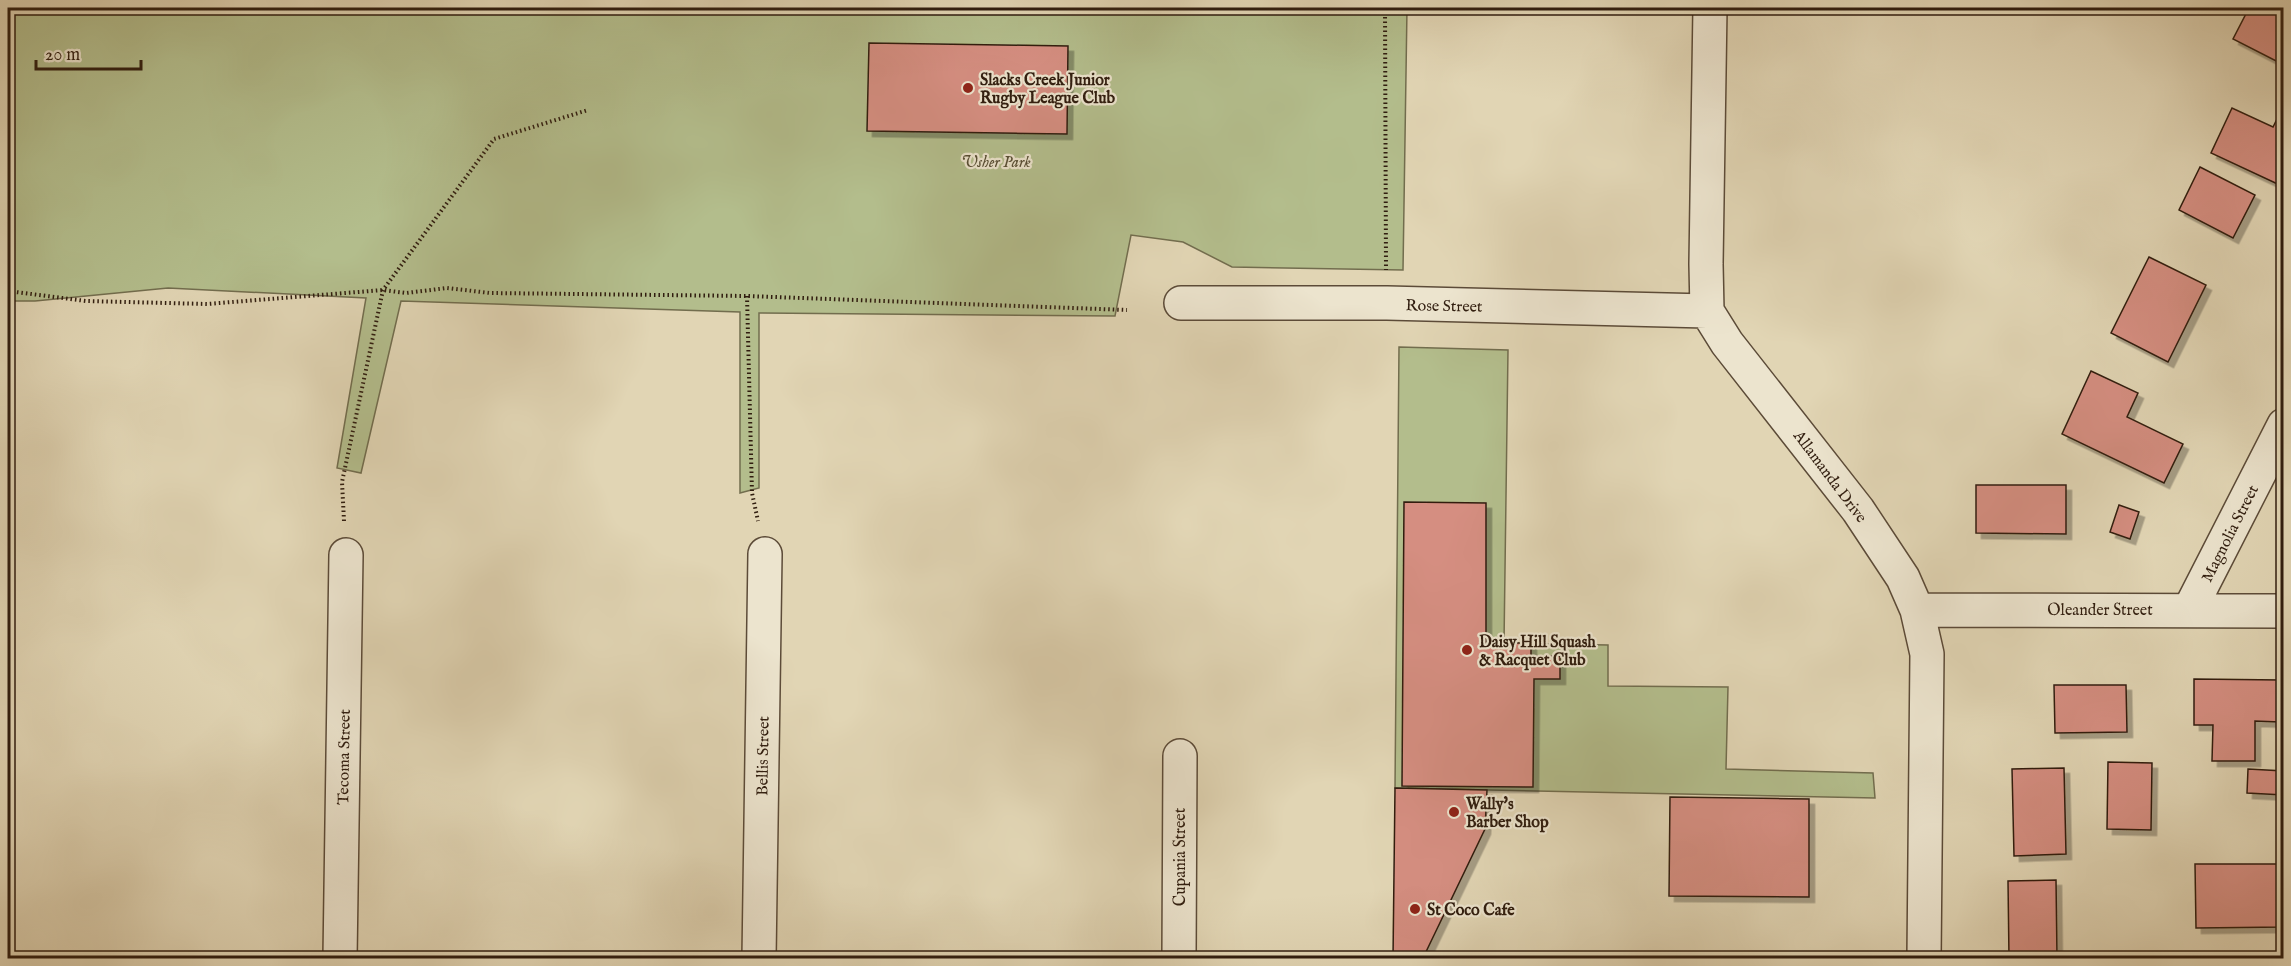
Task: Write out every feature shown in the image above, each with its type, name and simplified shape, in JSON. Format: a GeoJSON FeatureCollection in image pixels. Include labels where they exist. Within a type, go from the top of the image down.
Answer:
{"type":"FeatureCollection","features":[{"type":"Feature","properties":{"kind":"street"},"geometry":{"type":"LineString","coordinates":[[1707,311],[1710,8]]}},
{"type":"Feature","properties":{"kind":"street","name":"Rose Street"},"geometry":{"type":"LineString","coordinates":[[1181,303],[1387,303],[1707,311]]}},
{"type":"Feature","properties":{"kind":"street","name":"Allamanda Drive"},"geometry":{"type":"LineString","coordinates":[[1707,311],[1727,343],[1858,510],[1903,578],[1917,610],[1928,654],[1924,958]]}},
{"type":"Feature","properties":{"kind":"street","name":"Magnolia Street"},"geometry":{"type":"LineString","coordinates":[[2190,609],[2283,425]]}},
{"type":"Feature","properties":{"kind":"street","name":"Bellis Street"},"geometry":{"type":"LineString","coordinates":[[759,958],[765,554]]}},
{"type":"Feature","properties":{"kind":"street","name":"Tecoma Street"},"geometry":{"type":"LineString","coordinates":[[340,958],[346,555]]}},
{"type":"Feature","properties":{"kind":"street","name":"Oleander Street"},"geometry":{"type":"LineString","coordinates":[[1917,610],[2283,611]]}},
{"type":"Feature","properties":{"kind":"street","name":"Cupania Street"},"geometry":{"type":"LineString","coordinates":[[1179,958],[1180,756]]}},
{"type":"Feature","properties":{"kind":"path"},"geometry":{"type":"LineString","coordinates":[[1385,8],[1387,303]]}},
{"type":"Feature","properties":{"kind":"path"},"geometry":{"type":"LineString","coordinates":[[346,555],[342,482],[383,290],[494,139],[588,110]]}},
{"type":"Feature","properties":{"kind":"path"},"geometry":{"type":"LineString","coordinates":[[8,291],[86,301],[207,304],[383,290],[406,293],[447,288],[530,294],[747,296],[1127,310]]}},
{"type":"Feature","properties":{"kind":"path"},"geometry":{"type":"LineString","coordinates":[[747,296],[752,493],[765,554]]}},
{"type":"Feature","properties":{"kind":"green space","name":"Usher Park"},"geometry":{"type":"Polygon","coordinates":[[[8,8],[1407,8],[1403,270],[1232,267],[1183,242],[1131,235],[1115,316],[759,313],[759,488],[740,493],[740,312],[401,301],[361,473],[337,468],[366,298],[168,288],[35,301],[8,301],[8,8]]]}},
{"type":"Feature","properties":{"kind":"green space"},"geometry":{"type":"Polygon","coordinates":[[[1399,347],[1508,350],[1504,643],[1608,645],[1608,686],[1728,687],[1726,769],[1873,773],[1875,798],[1395,788],[1399,347]]]}},
{"type":"Feature","properties":{"kind":"building"},"geometry":{"type":"Polygon","coordinates":[[[2249,8],[2284,8],[2284,65],[2233,39],[2249,8]]]}},
{"type":"Feature","properties":{"kind":"building","name":"Slacks Creek Junior Rugby League Club"},"geometry":{"type":"Polygon","coordinates":[[[869,43],[1068,46],[1067,134],[867,131],[869,43]]]}},
{"type":"Feature","properties":{"kind":"building"},"geometry":{"type":"Polygon","coordinates":[[[2284,105],[2284,187],[2211,153],[2232,108],[2273,127],[2284,105]]]}},
{"type":"Feature","properties":{"kind":"building"},"geometry":{"type":"Polygon","coordinates":[[[2200,167],[2255,195],[2233,238],[2179,210],[2200,167]]]}},
{"type":"Feature","properties":{"kind":"building"},"geometry":{"type":"Polygon","coordinates":[[[2149,257],[2206,285],[2168,362],[2111,333],[2149,257]]]}},
{"type":"Feature","properties":{"kind":"building"},"geometry":{"type":"Polygon","coordinates":[[[2091,371],[2138,393],[2127,417],[2183,444],[2164,483],[2062,434],[2091,371]]]}},
{"type":"Feature","properties":{"kind":"building"},"geometry":{"type":"Polygon","coordinates":[[[1976,485],[2066,485],[2066,534],[1976,533],[1976,485]]]}},
{"type":"Feature","properties":{"kind":"building","name":"Daisy Hill Squash & Racquet Club"},"geometry":{"type":"Polygon","coordinates":[[[1404,502],[1486,503],[1486,643],[1531,643],[1531,656],[1560,656],[1560,679],[1534,679],[1533,787],[1402,786],[1404,502]]]}},
{"type":"Feature","properties":{"kind":"building"},"geometry":{"type":"Polygon","coordinates":[[[2119,505],[2139,512],[2130,539],[2110,532],[2119,505]]]}},
{"type":"Feature","properties":{"kind":"building"},"geometry":{"type":"Polygon","coordinates":[[[2194,679],[2281,680],[2280,722],[2255,721],[2255,761],[2212,761],[2213,725],[2194,725],[2194,679]]]}},
{"type":"Feature","properties":{"kind":"building"},"geometry":{"type":"Polygon","coordinates":[[[2054,685],[2126,685],[2127,732],[2055,733],[2054,685]]]}},
{"type":"Feature","properties":{"kind":"building"},"geometry":{"type":"Polygon","coordinates":[[[2108,762],[2152,763],[2151,830],[2107,829],[2108,762]]]}},
{"type":"Feature","properties":{"kind":"building"},"geometry":{"type":"Polygon","coordinates":[[[2064,768],[2066,854],[2014,856],[2012,769],[2064,768]]]}},
{"type":"Feature","properties":{"kind":"building"},"geometry":{"type":"Polygon","coordinates":[[[2248,769],[2284,771],[2284,795],[2247,793],[2248,769]]]}},
{"type":"Feature","properties":{"kind":"building"},"geometry":{"type":"Polygon","coordinates":[[[1395,788],[1487,790],[1485,829],[1423,958],[1393,958],[1395,788]]]}},
{"type":"Feature","properties":{"kind":"building"},"geometry":{"type":"Polygon","coordinates":[[[1670,797],[1809,799],[1809,897],[1669,896],[1670,797]]]}},
{"type":"Feature","properties":{"kind":"building"},"geometry":{"type":"Polygon","coordinates":[[[2195,864],[2284,864],[2284,927],[2196,928],[2195,864]]]}},
{"type":"Feature","properties":{"kind":"building"},"geometry":{"type":"Polygon","coordinates":[[[2056,880],[2057,958],[2009,958],[2008,881],[2056,880]]]}},
{"type":"Feature","properties":{"kind":"place","name":"Slacks Creek Junior Rugby League Club"},"geometry":{"type":"Point","coordinates":[968,88]}},
{"type":"Feature","properties":{"kind":"place","name":"Daisy Hill Squash & Racquet Club"},"geometry":{"type":"Point","coordinates":[1467,650]}},
{"type":"Feature","properties":{"kind":"place","name":"Wally's Barber Shop"},"geometry":{"type":"Point","coordinates":[1454,812]}},
{"type":"Feature","properties":{"kind":"place","name":"St Coco Cafe"},"geometry":{"type":"Point","coordinates":[1415,909]}}]}
